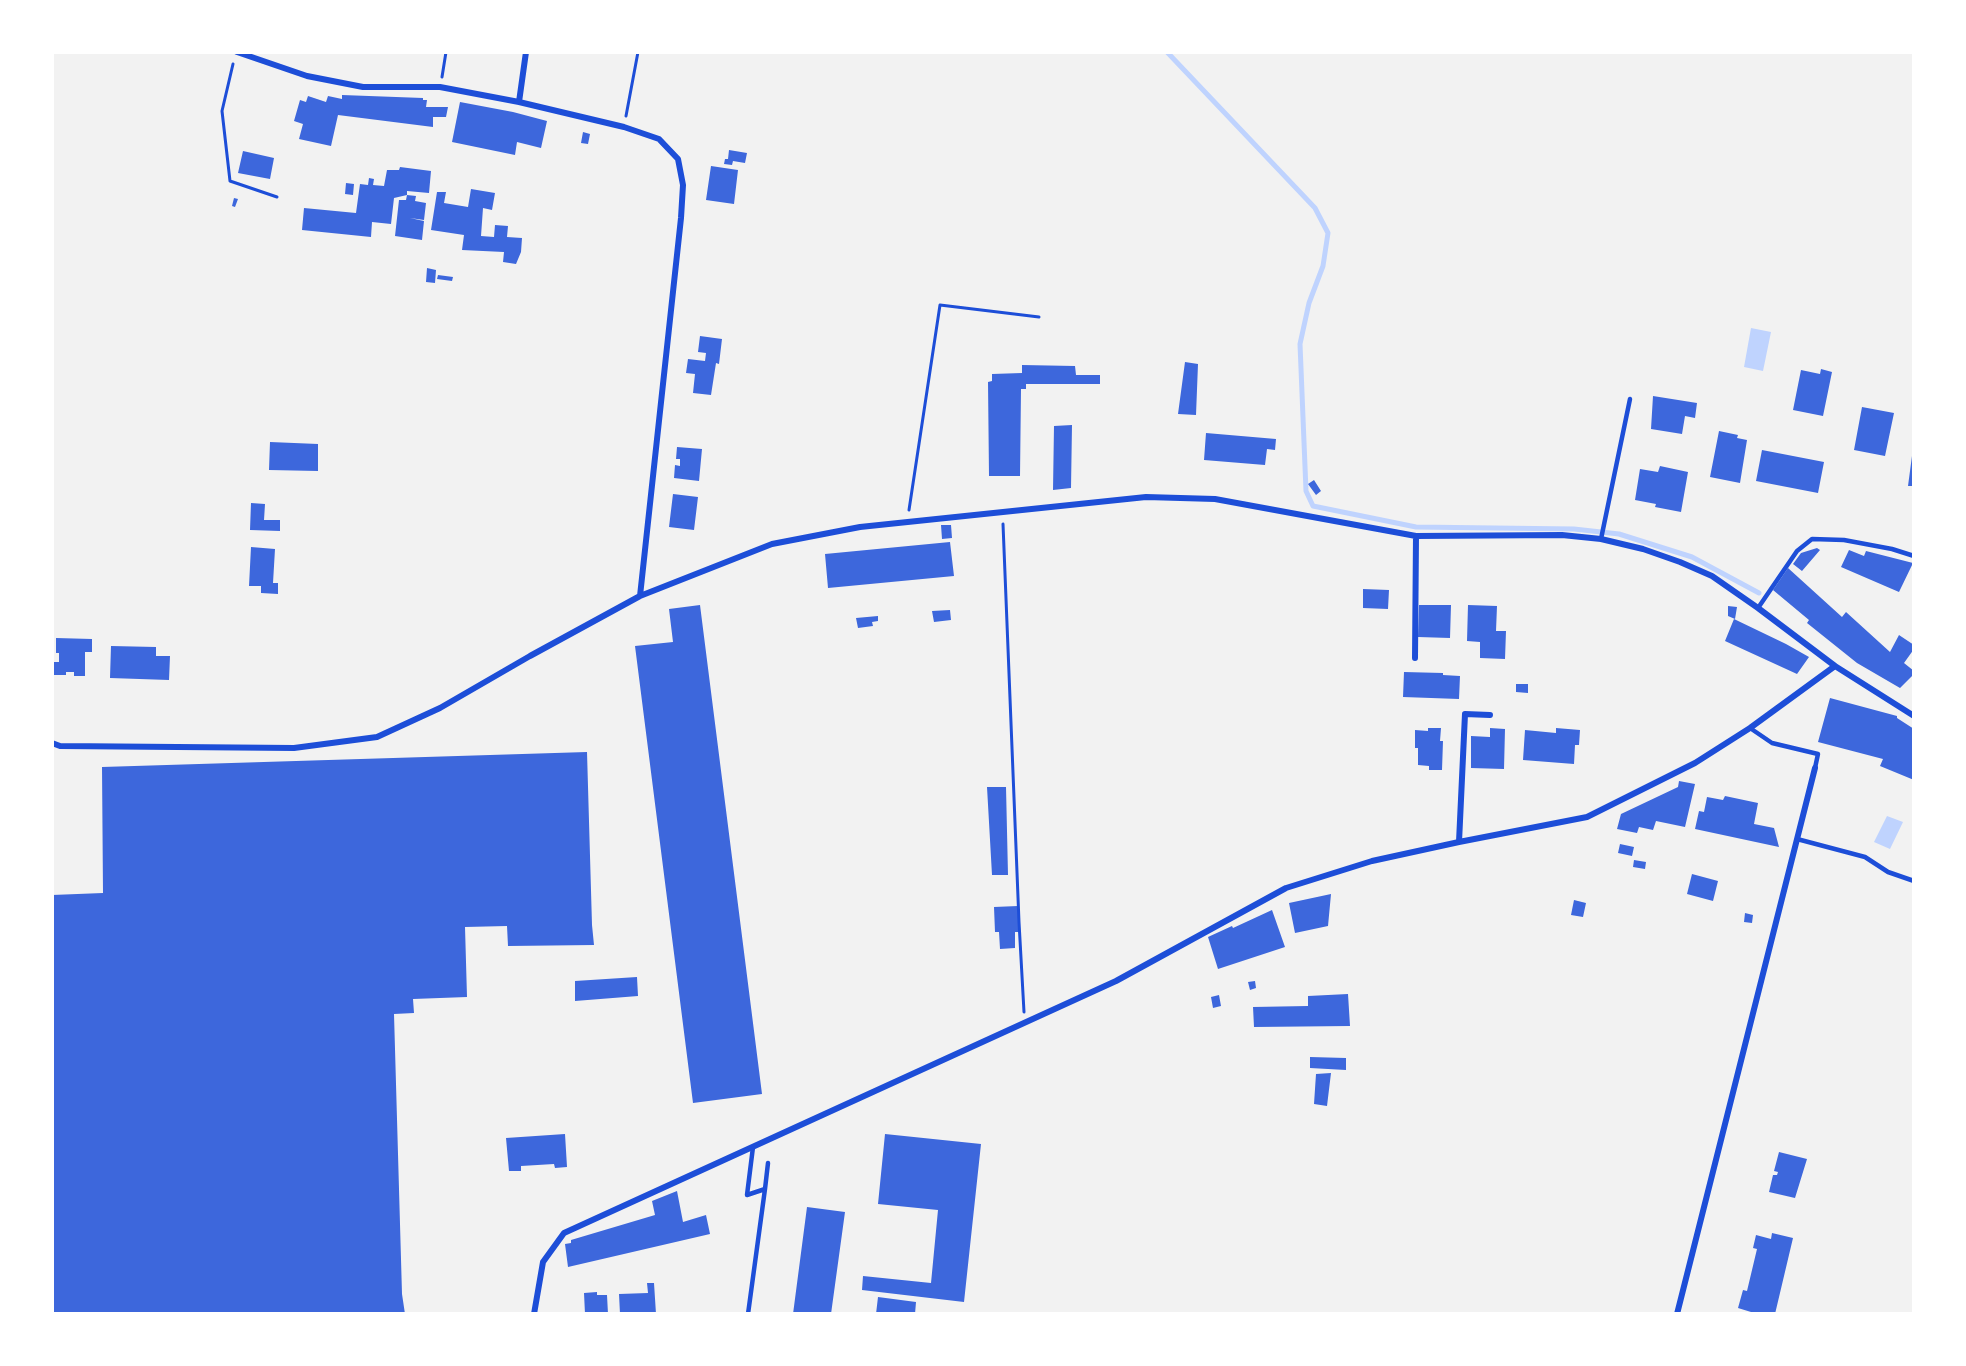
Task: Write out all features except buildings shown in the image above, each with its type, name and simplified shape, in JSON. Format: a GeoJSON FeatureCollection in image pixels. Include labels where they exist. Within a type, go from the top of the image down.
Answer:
{"type":"FeatureCollection","features":[{"type":"Feature","properties":{"kind":"street"},"geometry":{"type":"LineString","coordinates":[[237,52],[307,76],[363,87],[440,87],[519,102],[624,127],[659,140],[678,159],[683,185],[680,230],[640,596]]}},
{"type":"Feature","properties":{"kind":"street"},"geometry":{"type":"LineString","coordinates":[[519,102],[526,52]]}},
{"type":"Feature","properties":{"kind":"street"},"geometry":{"type":"LineString","coordinates":[[52,743],[60,746],[294,748],[377,737],[440,708],[640,596],[772,544],[861,527],[1146,497],[1215,499],[1416,536],[1562,535],[1601,538],[1642,549],[1712,576],[1834,666],[1914,716]]}},
{"type":"Feature","properties":{"kind":"street"},"geometry":{"type":"LineString","coordinates":[[1415,658],[1416,536]]}},
{"type":"Feature","properties":{"kind":"street"},"geometry":{"type":"LineString","coordinates":[[534,1314],[543,1262],[564,1233],[1116,981],[1286,888],[1372,861],[1587,817],[1695,763],[1750,728],[1834,666]]}},
{"type":"Feature","properties":{"kind":"street"},"geometry":{"type":"LineString","coordinates":[[1459,842],[1465,714],[1490,715]]}},
{"type":"Feature","properties":{"kind":"street"},"geometry":{"type":"LineString","coordinates":[[1677,1314],[1815,768]]}},
{"type":"Feature","properties":{"kind":"lane"},"geometry":{"type":"LineString","coordinates":[[1601,538],[1630,399]]}},
{"type":"Feature","properties":{"kind":"lane"},"geometry":{"type":"LineString","coordinates":[[1758,608],[1797,551],[1812,539],[1844,540],[1892,549],[1914,556]]}},
{"type":"Feature","properties":{"kind":"lane"},"geometry":{"type":"LineString","coordinates":[[1750,728],[1772,743],[1818,754],[1815,768]]}},
{"type":"Feature","properties":{"kind":"lane"},"geometry":{"type":"LineString","coordinates":[[1797,839],[1865,857],[1888,872],[1914,881]]}},
{"type":"Feature","properties":{"kind":"lane"},"geometry":{"type":"LineString","coordinates":[[753,1147],[747,1195],[765,1189]]}},
{"type":"Feature","properties":{"kind":"lane"},"geometry":{"type":"LineString","coordinates":[[748,1314],[768,1163]]}},
{"type":"Feature","properties":{"kind":"path"},"geometry":{"type":"LineString","coordinates":[[440,87],[446,52]]}},
{"type":"Feature","properties":{"kind":"path"},"geometry":{"type":"LineString","coordinates":[[624,127],[638,52]]}},
{"type":"Feature","properties":{"kind":"path"},"geometry":{"type":"LineString","coordinates":[[234,62],[222,111],[230,181],[277,197]]}},
{"type":"Feature","properties":{"kind":"path"},"geometry":{"type":"LineString","coordinates":[[907,522],[940,305],[1039,317]]}},
{"type":"Feature","properties":{"kind":"path"},"geometry":{"type":"LineString","coordinates":[[1003,512],[1025,1022]]}},
{"type":"Feature","properties":{"kind":"water"},"geometry":{"type":"Polygon","coordinates":[[[1751,328],[1771,332],[1763,371],[1744,367],[1751,328]]]}},
{"type":"Feature","properties":{"kind":"water"},"geometry":{"type":"Polygon","coordinates":[[[1887,816],[1903,822],[1890,849],[1874,842],[1887,816]]]}},
{"type":"Feature","properties":{"kind":"waterway"},"geometry":{"type":"LineString","coordinates":[[1167,52],[1315,208],[1328,233],[1323,266],[1309,303],[1300,344],[1306,491],[1313,506],[1416,527],[1574,529],[1619,534],[1692,557],[1759,593]]}}]}
